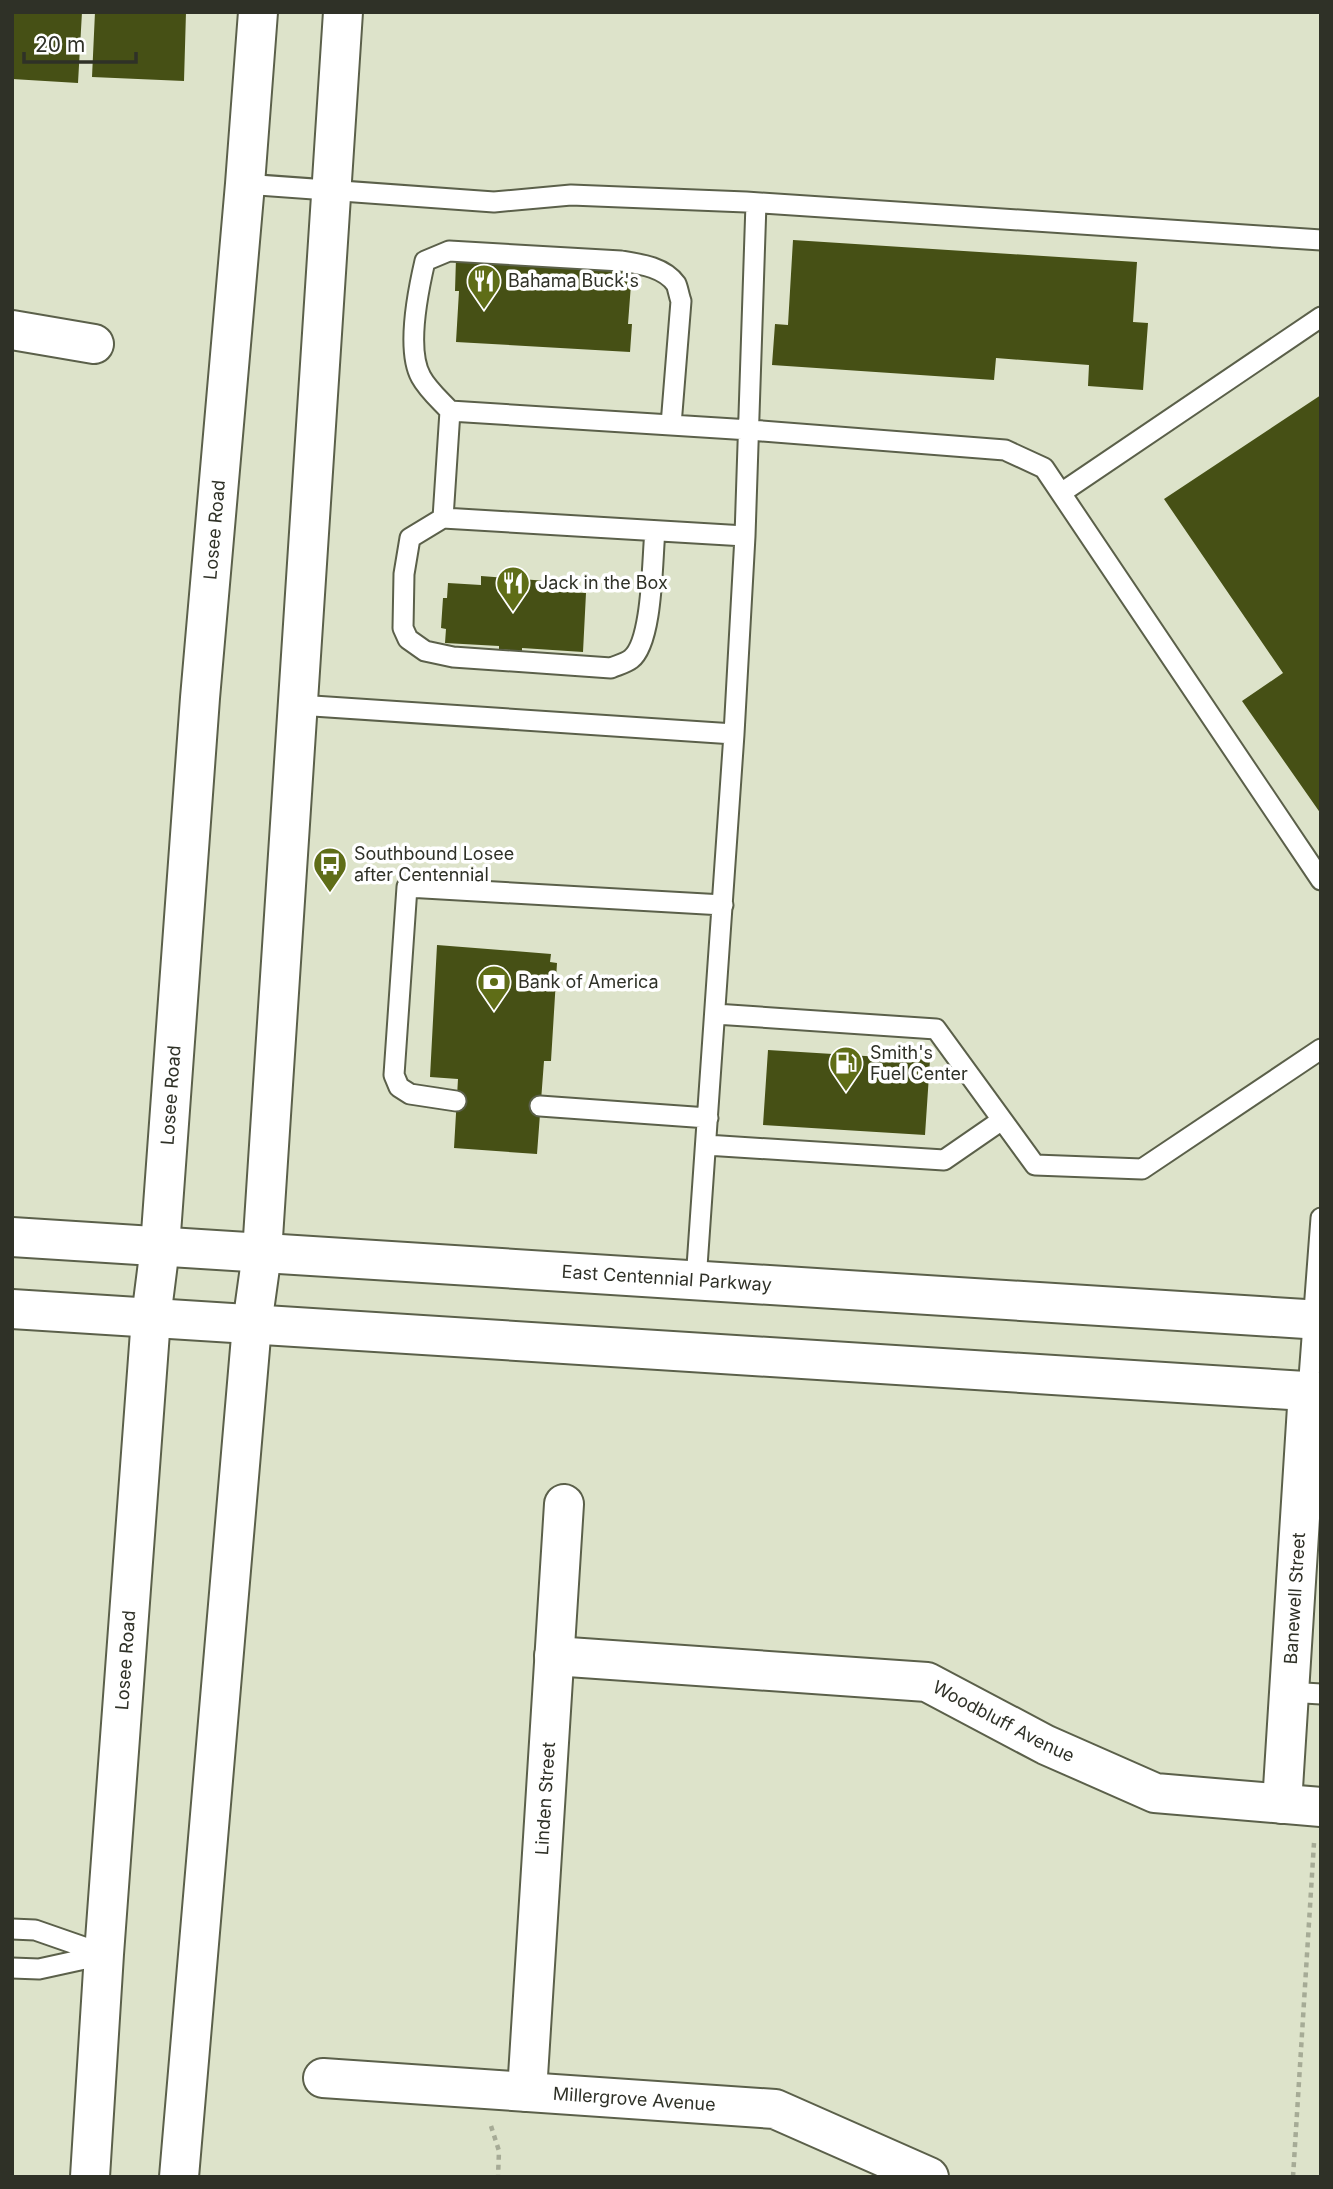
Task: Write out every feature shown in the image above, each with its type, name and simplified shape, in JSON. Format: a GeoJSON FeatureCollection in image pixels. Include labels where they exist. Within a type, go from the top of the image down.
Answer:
{"type":"FeatureCollection","features":[{"type":"Feature","properties":{"kind":"main road","name":"Losee Road"},"geometry":{"type":"LineString","coordinates":[[90,2177],[151,1318],[160,1247],[200,698],[258,12]]}},
{"type":"Feature","properties":{"kind":"main road"},"geometry":{"type":"LineString","coordinates":[[179,2177],[252,1325],[262,1253],[342,12]]}},
{"type":"Feature","properties":{"kind":"main road"},"geometry":{"type":"LineString","coordinates":[[12,330],[94,344]]}},
{"type":"Feature","properties":{"kind":"main road","name":"East Centennial Parkway"},"geometry":{"type":"LineString","coordinates":[[12,1237],[1317,1320]]}},
{"type":"Feature","properties":{"kind":"main road"},"geometry":{"type":"LineString","coordinates":[[12,1309],[1314,1392]]}},
{"type":"Feature","properties":{"kind":"main road","name":"Banewell Street"},"geometry":{"type":"LineString","coordinates":[[1306,1806],[1304,1693],[1314,1392]]}},
{"type":"Feature","properties":{"kind":"main road","name":"Linden Street"},"geometry":{"type":"LineString","coordinates":[[527,2092],[564,1504]]}},
{"type":"Feature","properties":{"kind":"main road","name":"Woodbluff Avenue"},"geometry":{"type":"LineString","coordinates":[[554,1657],[927,1682],[1046,1745],[1155,1793],[1306,1806]]}},
{"type":"Feature","properties":{"kind":"main road","name":"Millergrove Avenue"},"geometry":{"type":"LineString","coordinates":[[323,2078],[775,2109],[929,2177]]}},
{"type":"Feature","properties":{"kind":"lane"},"geometry":{"type":"LineString","coordinates":[[245,184],[494,202],[571,195],[756,203],[1321,240]]}},
{"type":"Feature","properties":{"kind":"lane"},"geometry":{"type":"LineString","coordinates":[[696,1281],[734,734],[750,430],[756,203]]}},
{"type":"Feature","properties":{"kind":"lane"},"geometry":{"type":"LineString","coordinates":[[443,518],[450,411],[419,374],[414,347],[418,292],[425,261],[449,251],[621,261],[649,265],[664,274],[676,284],[681,301],[671,425]]}},
{"type":"Feature","properties":{"kind":"lane"},"geometry":{"type":"LineString","coordinates":[[1060,493],[1321,317]]}},
{"type":"Feature","properties":{"kind":"lane"},"geometry":{"type":"LineString","coordinates":[[450,411],[1005,450],[1044,468],[1321,880]]}},
{"type":"Feature","properties":{"kind":"lane"},"geometry":{"type":"LineString","coordinates":[[655,531],[646,631],[641,648],[631,660],[611,668],[453,657],[425,651],[408,639],[402,628],[404,574],[410,538],[443,518],[745,536]]}},
{"type":"Feature","properties":{"kind":"lane"},"geometry":{"type":"LineString","coordinates":[[298,705],[734,734]]}},
{"type":"Feature","properties":{"kind":"lane"},"geometry":{"type":"LineString","coordinates":[[456,1101],[410,1094],[399,1087],[394,1075],[407,887],[723,905]]}},
{"type":"Feature","properties":{"kind":"lane"},"geometry":{"type":"LineString","coordinates":[[715,1014],[936,1029],[1035,1165],[1142,1169],[1321,1049]]}},
{"type":"Feature","properties":{"kind":"lane"},"geometry":{"type":"LineString","coordinates":[[540,1106],[708,1118]]}},
{"type":"Feature","properties":{"kind":"lane"},"geometry":{"type":"LineString","coordinates":[[706,1145],[944,1160],[1002,1120]]}},
{"type":"Feature","properties":{"kind":"lane"},"geometry":{"type":"LineString","coordinates":[[1314,1392],[1321,1218]]}},
{"type":"Feature","properties":{"kind":"lane"},"geometry":{"type":"LineString","coordinates":[[12,1929],[35,1930],[104,1954]]}},
{"type":"Feature","properties":{"kind":"lane"},"geometry":{"type":"LineString","coordinates":[[12,1968],[39,1969],[104,1954]]}},
{"type":"Feature","properties":{"kind":"path"},"geometry":{"type":"LineString","coordinates":[[1293,2177],[1306,1806]]}},
{"type":"Feature","properties":{"kind":"path"},"geometry":{"type":"LineString","coordinates":[[478,2088],[499,2151],[498,2177]]}},
{"type":"Feature","properties":{"kind":"building"},"geometry":{"type":"Polygon","coordinates":[[[12,12],[82,12],[78,83],[12,79],[12,12]]]}},
{"type":"Feature","properties":{"kind":"building"},"geometry":{"type":"Polygon","coordinates":[[[95,12],[186,12],[184,81],[92,77],[95,12]]]}},
{"type":"Feature","properties":{"kind":"building"},"geometry":{"type":"Polygon","coordinates":[[[793,240],[1137,262],[1133,322],[1148,323],[1143,390],[1088,386],[1089,365],[996,358],[994,380],[772,365],[775,324],[788,325],[793,240]]]}},
{"type":"Feature","properties":{"kind":"building"},"geometry":{"type":"Polygon","coordinates":[[[456,258],[632,271],[628,324],[632,324],[630,352],[456,342],[459,291],[455,291],[456,258]]]}},
{"type":"Feature","properties":{"kind":"building"},"geometry":{"type":"Polygon","coordinates":[[[1321,395],[1321,814],[1242,701],[1283,673],[1164,499],[1321,395]]]}},
{"type":"Feature","properties":{"kind":"building","name":"Jack in the Box"},"geometry":{"type":"Polygon","coordinates":[[[481,576],[547,581],[547,591],[586,593],[583,652],[522,648],[522,651],[499,649],[499,646],[445,643],[446,629],[441,628],[443,598],[447,598],[448,583],[481,585],[481,576]]]}},
{"type":"Feature","properties":{"kind":"building","name":"Bank of America"},"geometry":{"type":"Polygon","coordinates":[[[437,945],[551,954],[550,962],[557,963],[551,1061],[544,1061],[537,1154],[454,1148],[458,1079],[430,1077],[437,945]]]}},
{"type":"Feature","properties":{"kind":"building","name":"Smith's Fuel Center"},"geometry":{"type":"Polygon","coordinates":[[[768,1050],[930,1060],[925,1135],[763,1125],[768,1050]]]}},
{"type":"Feature","properties":{"kind":"place","name":"Bahama Buck's"},"geometry":{"type":"Point","coordinates":[484,311]}},
{"type":"Feature","properties":{"kind":"place","name":"Jack in the Box"},"geometry":{"type":"Point","coordinates":[513,613]}},
{"type":"Feature","properties":{"kind":"place","name":"Southbound Losee after Centennial"},"geometry":{"type":"Point","coordinates":[330,894]}},
{"type":"Feature","properties":{"kind":"place","name":"Bank of America"},"geometry":{"type":"Point","coordinates":[494,1012]}},
{"type":"Feature","properties":{"kind":"place","name":"Smith's Fuel Center"},"geometry":{"type":"Point","coordinates":[846,1093]}}]}
